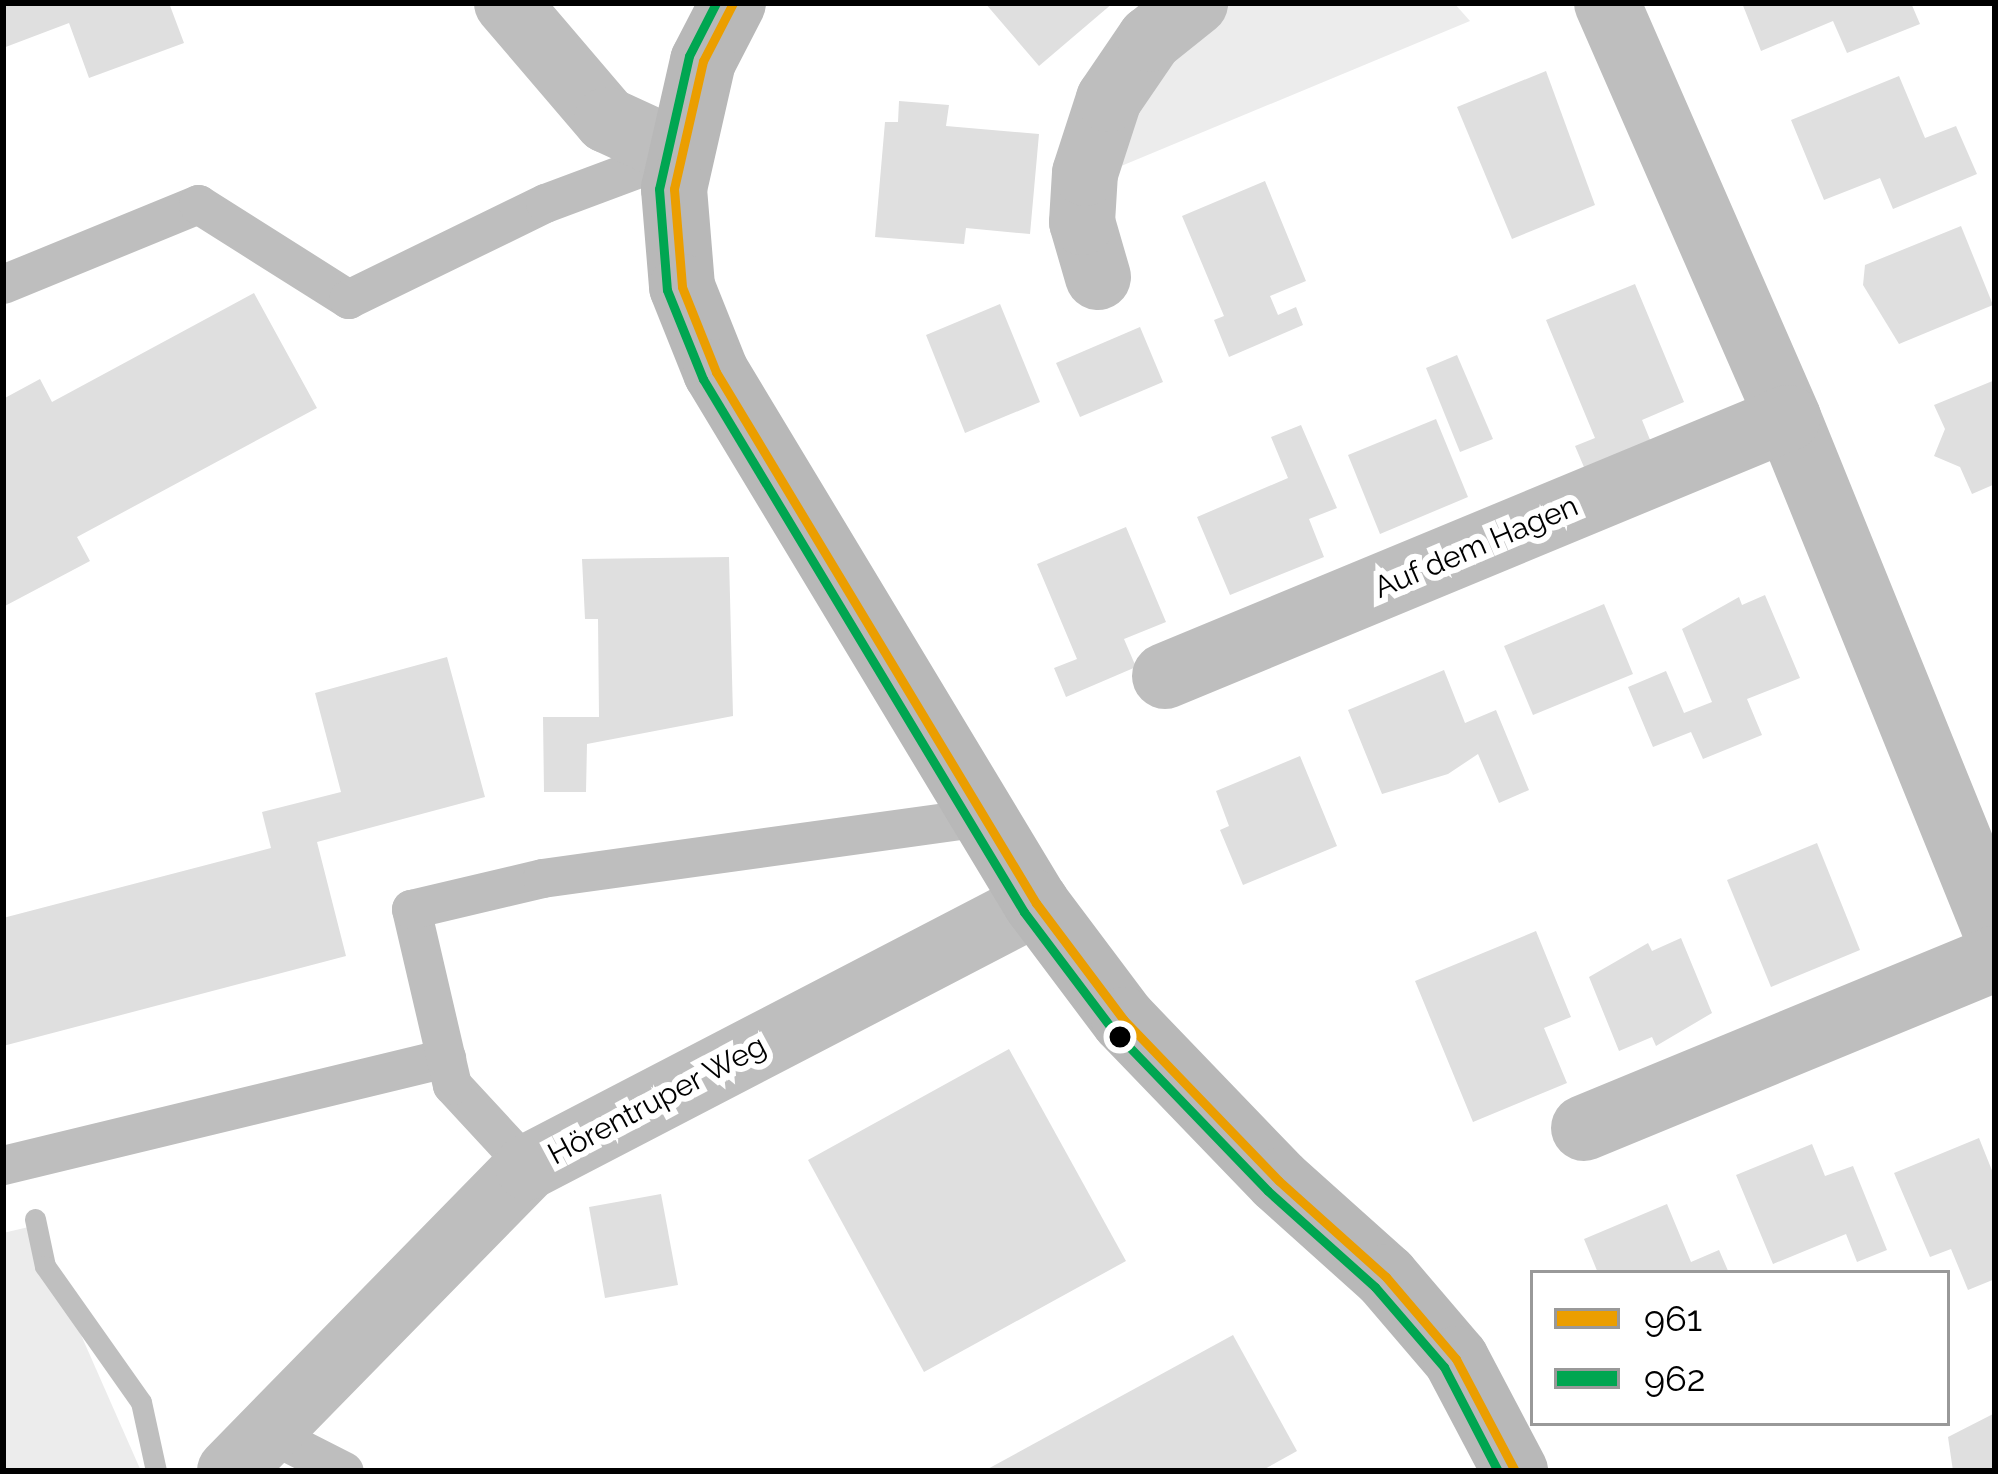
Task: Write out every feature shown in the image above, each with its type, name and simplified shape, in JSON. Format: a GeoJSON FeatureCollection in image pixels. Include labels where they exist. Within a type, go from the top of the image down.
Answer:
{"type":"FeatureCollection","features":[{"type":"Feature","properties":{"kind":"main road"},"geometry":{"type":"LineString","coordinates":[[733,3],[703,61],[679,153],[682,287],[716,372],[1036,903],[1124,1020],[1279,1181],[1386,1277],[1456,1359],[1515,1471]]}},
{"type":"Feature","properties":{"kind":"street"},"geometry":{"type":"LineString","coordinates":[[507,3],[607,120],[679,153]]}},
{"type":"Feature","properties":{"kind":"street"},"geometry":{"type":"LineString","coordinates":[[1098,277],[1082,222],[1085,172],[1109,98],[1150,38],[1195,3]]}},
{"type":"Feature","properties":{"kind":"street"},"geometry":{"type":"LineString","coordinates":[[1607,3],[1788,418],[1995,928]]}},
{"type":"Feature","properties":{"kind":"street","name":"Auf dem Hagen"},"geometry":{"type":"LineString","coordinates":[[1165,676],[1788,418]]}},
{"type":"Feature","properties":{"kind":"street","name":"Hörentruper Weg"},"geometry":{"type":"LineString","coordinates":[[248,1452],[528,1167],[1036,903]]}},
{"type":"Feature","properties":{"kind":"street"},"geometry":{"type":"LineString","coordinates":[[1584,1129],[1995,959]]}},
{"type":"Feature","properties":{"kind":"lane"},"geometry":{"type":"LineString","coordinates":[[3,284],[198,204],[348,299],[545,202],[679,153]]}},
{"type":"Feature","properties":{"kind":"lane"},"geometry":{"type":"LineString","coordinates":[[528,1167],[452,1085],[411,909],[542,878],[982,817]]}},
{"type":"Feature","properties":{"kind":"lane"},"geometry":{"type":"LineString","coordinates":[[3,1165],[446,1058]]}},
{"type":"Feature","properties":{"kind":"lane"},"geometry":{"type":"LineString","coordinates":[[248,1452],[344,1471]]}},
{"type":"Feature","properties":{"kind":"shaded area"},"geometry":{"type":"Polygon","coordinates":[[[1229,3],[1454,3],[1470,21],[1102,174],[1169,49],[1229,3]]]}},
{"type":"Feature","properties":{"kind":"shaded area"},"geometry":{"type":"Polygon","coordinates":[[[33,1226],[141,1471],[3,1471],[3,1233],[33,1226]]]}},
{"type":"Feature","properties":{"kind":"building"},"geometry":{"type":"Polygon","coordinates":[[[3,3],[169,3],[184,43],[89,78],[69,23],[3,48],[3,3]]]}},
{"type":"Feature","properties":{"kind":"building"},"geometry":{"type":"Polygon","coordinates":[[[985,3],[1113,3],[1039,66],[985,3]]]}},
{"type":"Feature","properties":{"kind":"building"},"geometry":{"type":"Polygon","coordinates":[[[1742,3],[1911,3],[1920,24],[1847,53],[1833,21],[1761,51],[1742,3]]]}},
{"type":"Feature","properties":{"kind":"building"},"geometry":{"type":"Polygon","coordinates":[[[1546,71],[1595,205],[1512,239],[1457,107],[1546,71]]]}},
{"type":"Feature","properties":{"kind":"building"},"geometry":{"type":"Polygon","coordinates":[[[1899,76],[1925,138],[1956,126],[1977,174],[1893,209],[1880,178],[1824,200],[1791,120],[1899,76]]]}},
{"type":"Feature","properties":{"kind":"building"},"geometry":{"type":"Polygon","coordinates":[[[899,101],[949,105],[946,126],[1039,134],[1030,234],[966,228],[964,244],[875,237],[885,122],[898,122],[899,101]]]}},
{"type":"Feature","properties":{"kind":"building"},"geometry":{"type":"Polygon","coordinates":[[[1265,181],[1306,281],[1270,296],[1278,315],[1296,307],[1303,325],[1229,357],[1214,320],[1224,316],[1182,216],[1265,181]]]}},
{"type":"Feature","properties":{"kind":"building"},"geometry":{"type":"Polygon","coordinates":[[[1961,226],[1993,305],[1899,344],[1863,285],[1865,265],[1961,226]]]}},
{"type":"Feature","properties":{"kind":"building"},"geometry":{"type":"Polygon","coordinates":[[[1635,284],[1684,402],[1642,420],[1655,452],[1589,479],[1575,446],[1595,438],[1546,320],[1635,284]]]}},
{"type":"Feature","properties":{"kind":"building"},"geometry":{"type":"Polygon","coordinates":[[[254,293],[317,408],[77,537],[90,561],[3,607],[3,399],[40,379],[52,402],[254,293]]]}},
{"type":"Feature","properties":{"kind":"building"},"geometry":{"type":"Polygon","coordinates":[[[1000,304],[1040,402],[965,433],[926,335],[1000,304]]]}},
{"type":"Feature","properties":{"kind":"building"},"geometry":{"type":"Polygon","coordinates":[[[1140,327],[1163,382],[1080,417],[1056,363],[1140,327]]]}},
{"type":"Feature","properties":{"kind":"building"},"geometry":{"type":"Polygon","coordinates":[[[1457,355],[1493,439],[1460,452],[1426,368],[1457,355]]]}},
{"type":"Feature","properties":{"kind":"building"},"geometry":{"type":"Polygon","coordinates":[[[1995,380],[1995,484],[1972,494],[1960,467],[1934,456],[1945,429],[1934,405],[1995,380]]]}},
{"type":"Feature","properties":{"kind":"building"},"geometry":{"type":"Polygon","coordinates":[[[1436,419],[1468,497],[1380,534],[1348,455],[1436,419]]]}},
{"type":"Feature","properties":{"kind":"building"},"geometry":{"type":"Polygon","coordinates":[[[1301,425],[1337,508],[1309,519],[1324,557],[1230,595],[1197,517],[1288,478],[1271,437],[1301,425]]]}},
{"type":"Feature","properties":{"kind":"building"},"geometry":{"type":"Polygon","coordinates":[[[1126,527],[1166,622],[1124,639],[1136,667],[1066,697],[1054,668],[1077,659],[1037,564],[1126,527]]]}},
{"type":"Feature","properties":{"kind":"building"},"geometry":{"type":"Polygon","coordinates":[[[729,557],[733,716],[587,744],[586,792],[544,792],[543,717],[599,717],[598,619],[585,619],[582,559],[729,557]]]}},
{"type":"Feature","properties":{"kind":"building"},"geometry":{"type":"Polygon","coordinates":[[[1765,595],[1800,678],[1747,699],[1762,735],[1703,759],[1691,732],[1653,747],[1628,687],[1666,671],[1684,713],[1712,702],[1682,629],[1739,597],[1742,605],[1765,595]]]}},
{"type":"Feature","properties":{"kind":"building"},"geometry":{"type":"Polygon","coordinates":[[[1604,604],[1633,674],[1533,715],[1504,646],[1604,604]]]}},
{"type":"Feature","properties":{"kind":"building"},"geometry":{"type":"Polygon","coordinates":[[[447,657],[485,797],[317,842],[346,956],[3,1046],[3,918],[271,848],[262,812],[341,792],[315,693],[447,657]]]}},
{"type":"Feature","properties":{"kind":"building"},"geometry":{"type":"Polygon","coordinates":[[[1444,670],[1465,723],[1496,710],[1529,790],[1499,803],[1478,754],[1448,774],[1382,794],[1348,710],[1444,670]]]}},
{"type":"Feature","properties":{"kind":"building"},"geometry":{"type":"Polygon","coordinates":[[[1300,756],[1337,846],[1243,885],[1220,830],[1229,826],[1216,791],[1300,756]]]}},
{"type":"Feature","properties":{"kind":"building"},"geometry":{"type":"Polygon","coordinates":[[[1817,843],[1860,950],[1771,987],[1727,880],[1817,843]]]}},
{"type":"Feature","properties":{"kind":"building"},"geometry":{"type":"Polygon","coordinates":[[[1536,931],[1571,1017],[1544,1028],[1567,1083],[1473,1122],[1415,981],[1536,931]]]}},
{"type":"Feature","properties":{"kind":"building"},"geometry":{"type":"Polygon","coordinates":[[[1681,938],[1712,1013],[1656,1046],[1652,1037],[1619,1051],[1589,977],[1648,943],[1652,951],[1681,938]]]}},
{"type":"Feature","properties":{"kind":"building"},"geometry":{"type":"Polygon","coordinates":[[[1009,1049],[1126,1261],[924,1372],[808,1160],[1009,1049]]]}},
{"type":"Feature","properties":{"kind":"building"},"geometry":{"type":"Polygon","coordinates":[[[1979,1138],[1995,1178],[1995,1279],[1968,1290],[1951,1249],[1930,1257],[1894,1173],[1979,1138]]]}},
{"type":"Feature","properties":{"kind":"building"},"geometry":{"type":"Polygon","coordinates":[[[1812,1144],[1825,1176],[1853,1166],[1887,1250],[1857,1262],[1846,1234],[1773,1264],[1736,1175],[1812,1144]]]}},
{"type":"Feature","properties":{"kind":"building"},"geometry":{"type":"Polygon","coordinates":[[[661,1194],[678,1285],[605,1298],[589,1207],[661,1194]]]}},
{"type":"Feature","properties":{"kind":"building"},"geometry":{"type":"Polygon","coordinates":[[[1667,1204],[1691,1262],[1719,1250],[1728,1270],[1597,1270],[1584,1239],[1667,1204]]]}},
{"type":"Feature","properties":{"kind":"building"},"geometry":{"type":"Polygon","coordinates":[[[1233,1335],[1297,1451],[1261,1471],[984,1471],[1233,1335]]]}},
{"type":"Feature","properties":{"kind":"building"},"geometry":{"type":"Polygon","coordinates":[[[1995,1413],[1995,1471],[1953,1471],[1948,1437],[1995,1413]]]}},
{"type":"Feature","properties":{"kind":"waterway"},"geometry":{"type":"LineString","coordinates":[[35,1219],[45,1266],[141,1402],[156,1471]]}},
{"type":"Feature","properties":{"kind":"transit line","name":"962"},"geometry":{"type":"LineString","coordinates":[[716,3],[689,56],[659,189],[667,290],[703,379],[1024,912],[1113,1030],[1268,1191],[1375,1287],[1444,1367],[1498,1471]]}},
{"type":"Feature","properties":{"kind":"transit line","name":"961"},"geometry":{"type":"LineString","coordinates":[[733,3],[703,61],[674,189],[682,287],[716,372],[1036,903],[1124,1020],[1279,1181],[1386,1277],[1456,1359],[1515,1471]]}}]}
